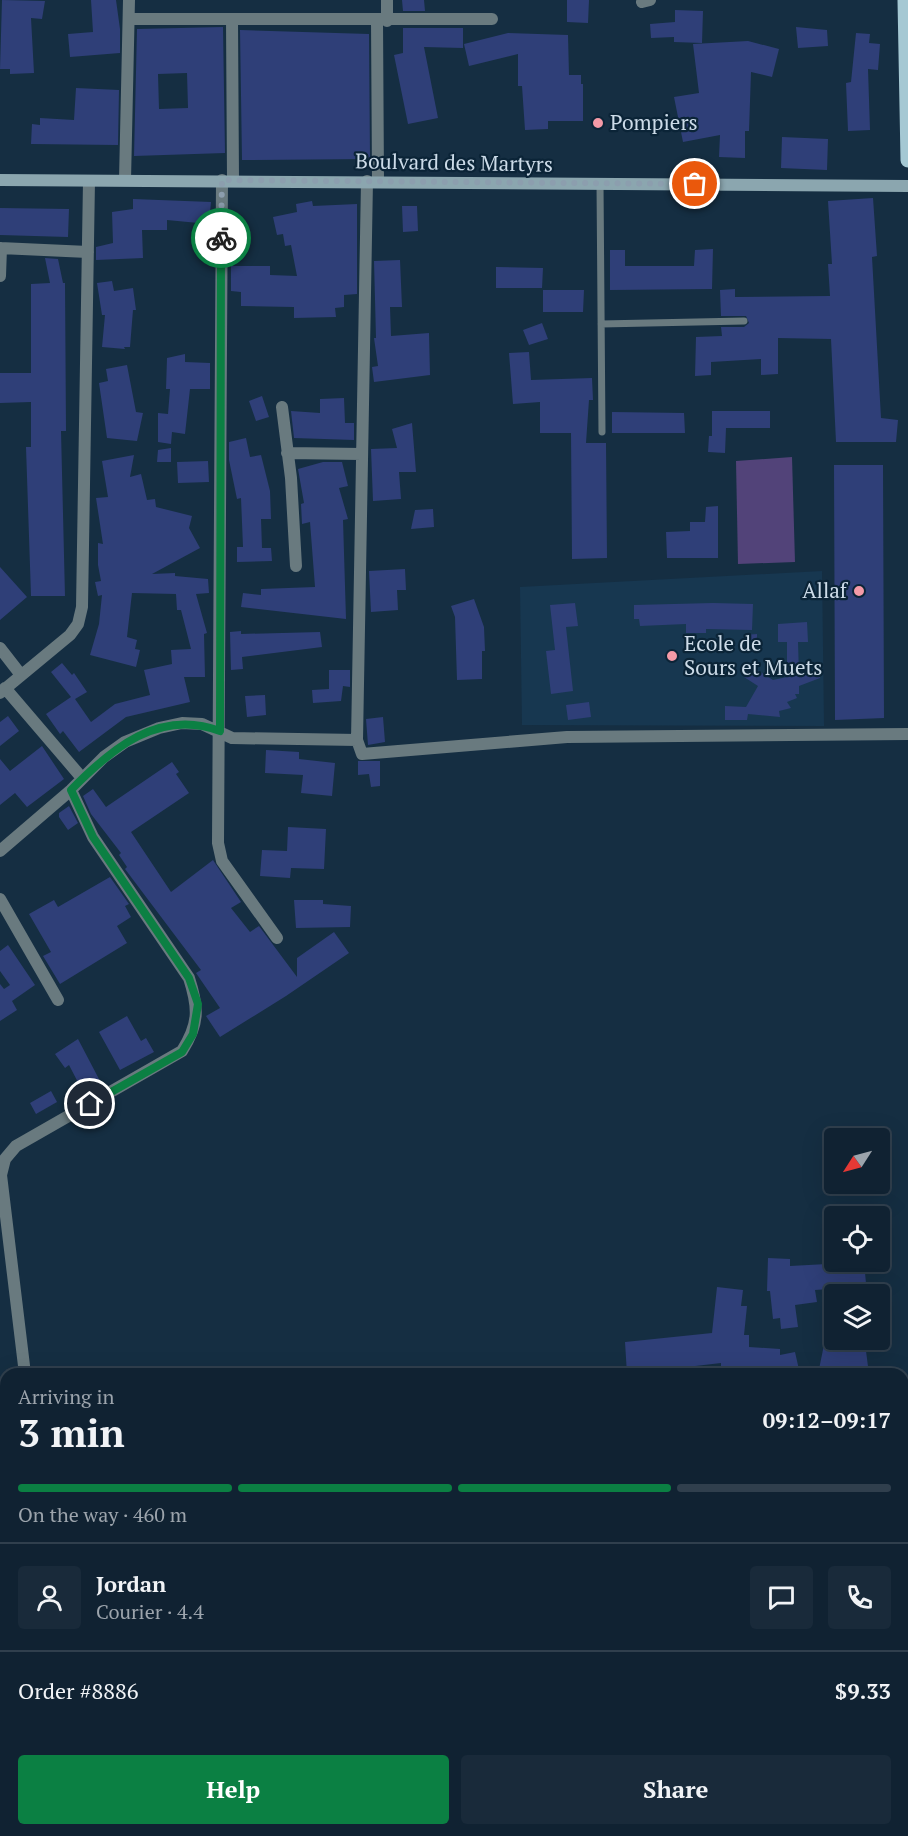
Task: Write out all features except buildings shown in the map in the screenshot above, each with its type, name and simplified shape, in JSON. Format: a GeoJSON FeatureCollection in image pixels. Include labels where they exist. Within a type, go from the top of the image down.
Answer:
{"type":"FeatureCollection","features":[{"type":"Feature","properties":{"kind":"main road"},"geometry":{"type":"LineString","coordinates":[[905,0],[908,160]]}},
{"type":"Feature","properties":{"kind":"street"},"geometry":{"type":"LineString","coordinates":[[125,180],[129,0]]}},
{"type":"Feature","properties":{"kind":"street"},"geometry":{"type":"LineString","coordinates":[[387,0],[382,21],[372,181],[362,454],[357,740],[362,754],[567,737],[908,734]]}},
{"type":"Feature","properties":{"kind":"street"},"geometry":{"type":"LineString","coordinates":[[129,19],[382,21],[492,19]]}},
{"type":"Feature","properties":{"kind":"street"},"geometry":{"type":"LineString","coordinates":[[232,20],[227,180],[218,843],[222,861],[277,938]]}},
{"type":"Feature","properties":{"kind":"street","name":"Boulvard des Martyrs"},"geometry":{"type":"LineString","coordinates":[[0,180],[908,186]]}},
{"type":"Feature","properties":{"kind":"street"},"geometry":{"type":"LineString","coordinates":[[82,778],[3,691],[70,635],[78,624],[82,607],[89,181]]}},
{"type":"Feature","properties":{"kind":"street"},"geometry":{"type":"LineString","coordinates":[[0,276],[0,248],[88,252]]}},
{"type":"Feature","properties":{"kind":"street"},"geometry":{"type":"LineString","coordinates":[[282,406],[296,566]]}},
{"type":"Feature","properties":{"kind":"street"},"geometry":{"type":"LineString","coordinates":[[287,453],[362,454]]}},
{"type":"Feature","properties":{"kind":"street"},"geometry":{"type":"LineString","coordinates":[[0,648],[21,675]]}},
{"type":"Feature","properties":{"kind":"street"},"geometry":{"type":"LineString","coordinates":[[0,851],[71,790],[104,757],[125,742],[159,728],[182,723],[202,724],[232,738],[357,740]]}},
{"type":"Feature","properties":{"kind":"street"},"geometry":{"type":"LineString","coordinates":[[25,1368],[1,1175],[5,1159],[16,1146],[182,1052],[193,1034],[198,1004],[189,978],[93,837],[71,790]]}},
{"type":"Feature","properties":{"kind":"street"},"geometry":{"type":"LineString","coordinates":[[0,899],[58,1000]]}},
{"type":"Feature","properties":{"kind":"lane"},"geometry":{"type":"LineString","coordinates":[[600,183],[602,432]]}},
{"type":"Feature","properties":{"kind":"lane"},"geometry":{"type":"LineString","coordinates":[[601,324],[744,321]]}},
{"type":"Feature","properties":{"kind":"shaded area"},"geometry":{"type":"Polygon","coordinates":[[[792,457],[795,562],[738,564],[736,461],[792,457]]]}},
{"type":"Feature","properties":{"kind":"shaded area","name":"Ecole de Sours et Muets"},"geometry":{"type":"Polygon","coordinates":[[[822,571],[824,726],[522,725],[520,587],[822,571]]]}},
{"type":"Feature","properties":{"kind":"way so far"},"geometry":{"type":"LineString","coordinates":[[221,238],[222,180],[695,184]]}},
{"type":"Feature","properties":{"kind":"place","name":"Pompiers"},"geometry":{"type":"Point","coordinates":[598,123]}},
{"type":"Feature","properties":{"kind":"place","name":"Allaf"},"geometry":{"type":"Point","coordinates":[859,591]}},
{"type":"Feature","properties":{"kind":"place","name":"Ecole de Sours et Muets"},"geometry":{"type":"Point","coordinates":[672,656]}},
{"type":"Feature","properties":{"kind":"route"},"geometry":{"type":"LineString","coordinates":[[90,1104],[182,1052],[193,1034],[198,1004],[189,978],[93,837],[81,816],[71,790],[104,757],[125,742],[159,728],[182,723],[202,724],[220,731],[221,238]]}}]}
